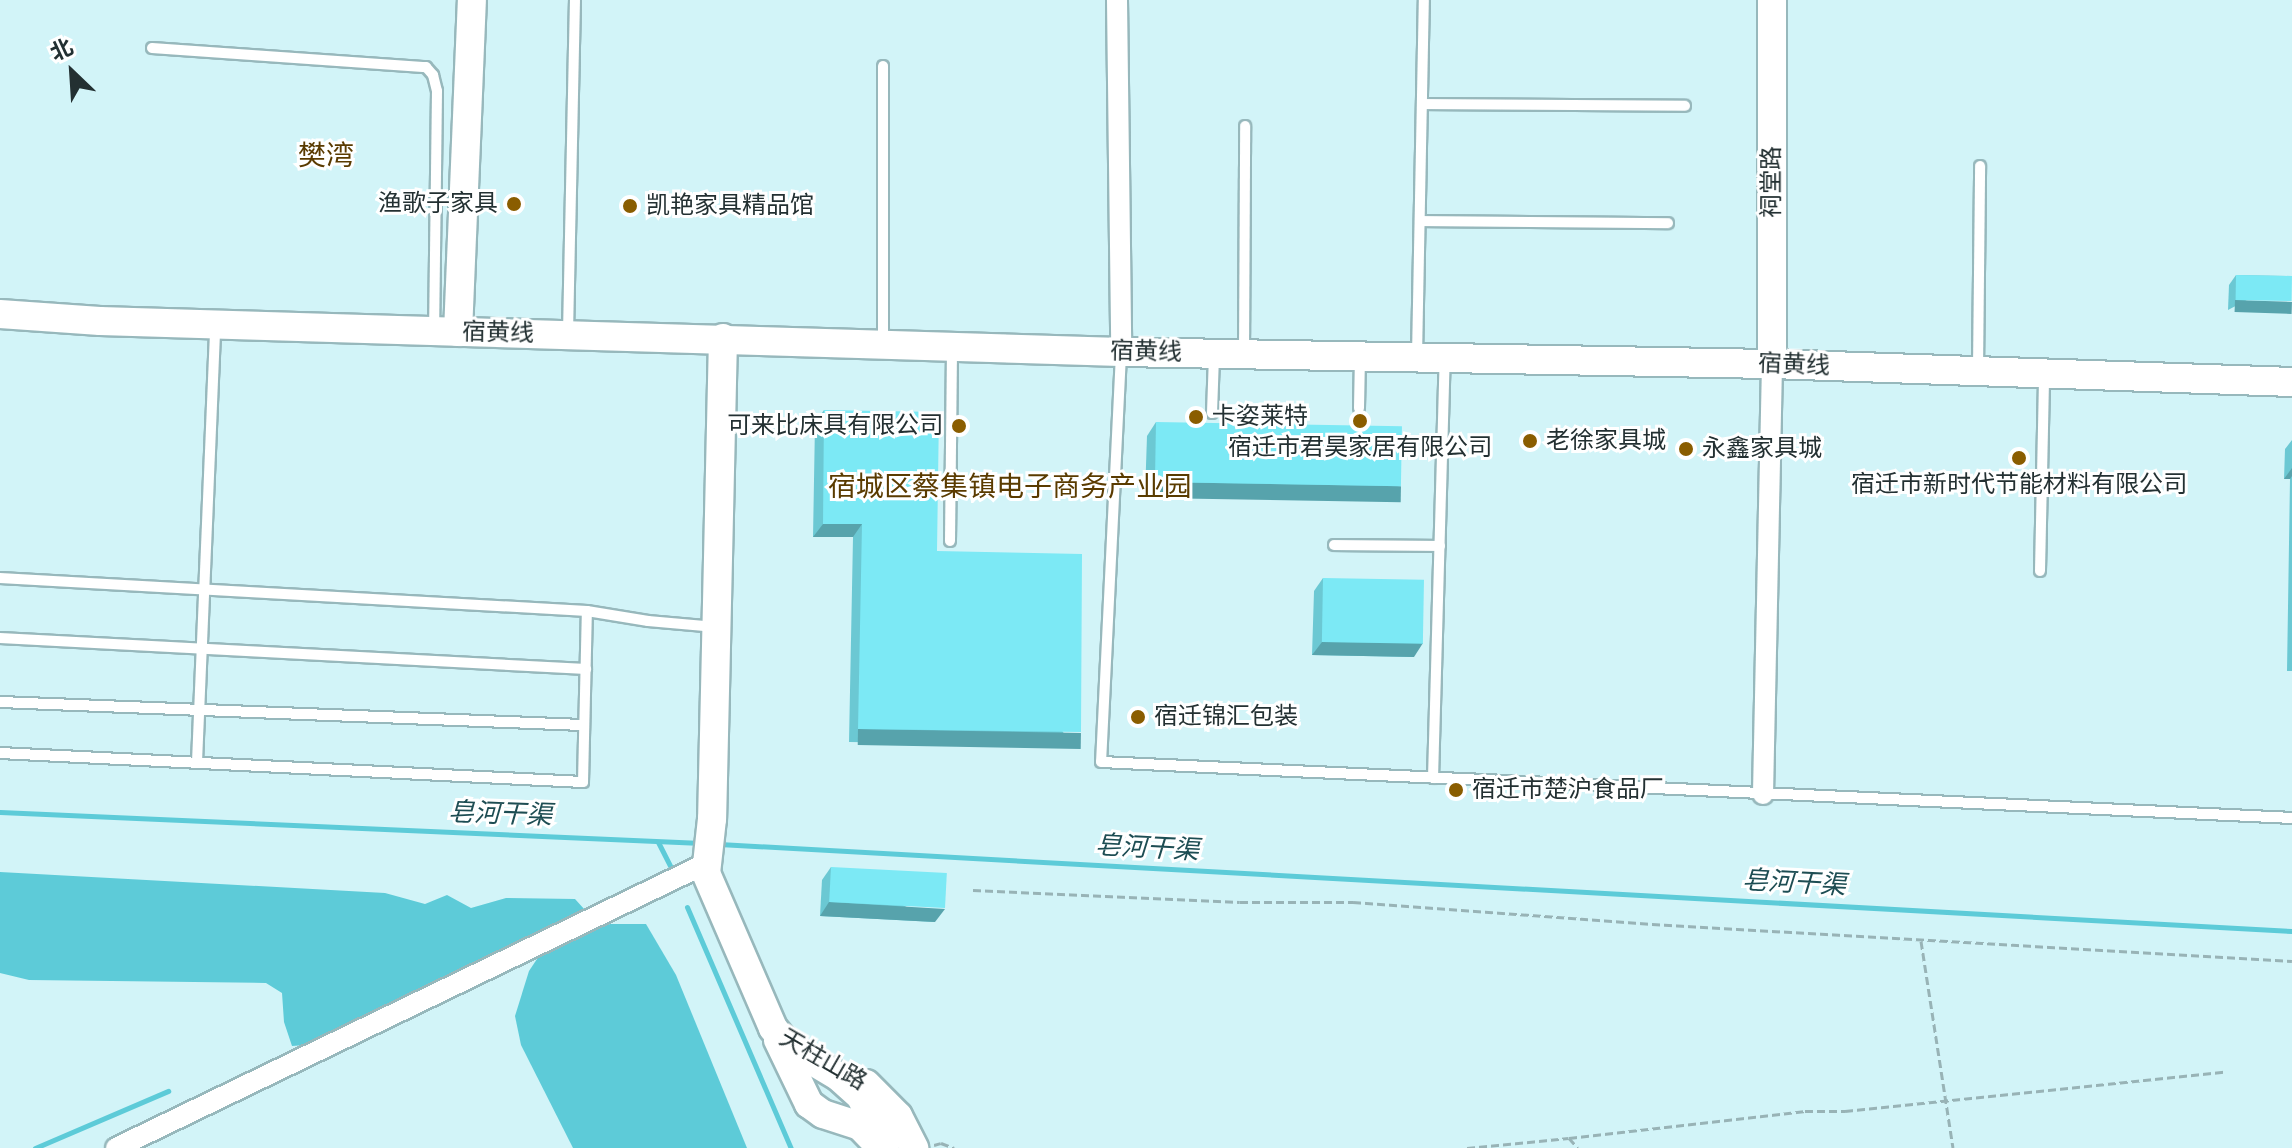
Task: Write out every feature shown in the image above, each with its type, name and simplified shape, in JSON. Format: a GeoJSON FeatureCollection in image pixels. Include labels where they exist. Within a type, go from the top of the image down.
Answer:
{"type":"FeatureCollection","features":[{"type":"Feature","properties":{"kind":"main road"},"geometry":{"type":"LineString","coordinates":[[446,332],[472,0]]}},
{"type":"Feature","properties":{"kind":"main road","name":"祠堂路"},"geometry":{"type":"LineString","coordinates":[[1772,0],[1772,364]]}},
{"type":"Feature","properties":{"kind":"main road","name":"宿黄线"},"geometry":{"type":"LineString","coordinates":[[0,314],[446,332],[1121,352],[1772,364],[2292,382]]}},
{"type":"Feature","properties":{"kind":"main road"},"geometry":{"type":"LineString","coordinates":[[723,338],[712,819],[707,861],[773,1028],[789,1047],[839,1077],[861,1097],[883,1148]]}},
{"type":"Feature","properties":{"kind":"main road","name":"天柱山路"},"geometry":{"type":"LineString","coordinates":[[773,1028],[842,1066],[873,1089],[923,1147]]}},
{"type":"Feature","properties":{"kind":"main road","name":"天柱山路"},"geometry":{"type":"LineString","coordinates":[[773,1028],[809,1104],[823,1114],[860,1126],[883,1148]]}},
{"type":"Feature","properties":{"kind":"street"},"geometry":{"type":"LineString","coordinates":[[1117,0],[1121,352]]}},
{"type":"Feature","properties":{"kind":"street"},"geometry":{"type":"LineString","coordinates":[[1763,794],[1772,364]]}},
{"type":"Feature","properties":{"kind":"street"},"geometry":{"type":"LineString","coordinates":[[116,1148],[707,861]]}},
{"type":"Feature","properties":{"kind":"lane"},"geometry":{"type":"LineString","coordinates":[[568,335],[575,0]]}},
{"type":"Feature","properties":{"kind":"lane"},"geometry":{"type":"LineString","coordinates":[[1424,0],[1420,221],[1431,358],[1440,546],[1433,778]]}},
{"type":"Feature","properties":{"kind":"lane"},"geometry":{"type":"LineString","coordinates":[[152,48],[426,67],[433,75],[437,91],[446,332]]}},
{"type":"Feature","properties":{"kind":"lane"},"geometry":{"type":"LineString","coordinates":[[883,66],[883,344]]}},
{"type":"Feature","properties":{"kind":"lane"},"geometry":{"type":"LineString","coordinates":[[1422,104],[1685,106]]}},
{"type":"Feature","properties":{"kind":"lane"},"geometry":{"type":"LineString","coordinates":[[1244,354],[1245,126]]}},
{"type":"Feature","properties":{"kind":"lane"},"geometry":{"type":"LineString","coordinates":[[1978,371],[1980,166]]}},
{"type":"Feature","properties":{"kind":"lane"},"geometry":{"type":"LineString","coordinates":[[1420,221],[1668,223]]}},
{"type":"Feature","properties":{"kind":"lane"},"geometry":{"type":"LineString","coordinates":[[197,762],[215,325]]}},
{"type":"Feature","properties":{"kind":"lane"},"geometry":{"type":"LineString","coordinates":[[950,541],[952,346]]}},
{"type":"Feature","properties":{"kind":"lane"},"geometry":{"type":"LineString","coordinates":[[1121,352],[1101,762],[2292,818]]}},
{"type":"Feature","properties":{"kind":"lane"},"geometry":{"type":"LineString","coordinates":[[1212,413],[1214,354]]}},
{"type":"Feature","properties":{"kind":"lane"},"geometry":{"type":"LineString","coordinates":[[1359,408],[1360,356]]}},
{"type":"Feature","properties":{"kind":"lane"},"geometry":{"type":"LineString","coordinates":[[2040,571],[2044,373]]}},
{"type":"Feature","properties":{"kind":"lane"},"geometry":{"type":"LineString","coordinates":[[1334,545],[1440,546]]}},
{"type":"Feature","properties":{"kind":"lane"},"geometry":{"type":"LineString","coordinates":[[0,578],[204,592],[587,611],[648,621],[717,627]]}},
{"type":"Feature","properties":{"kind":"lane"},"geometry":{"type":"LineString","coordinates":[[0,753],[583,782],[587,611]]}},
{"type":"Feature","properties":{"kind":"lane"},"geometry":{"type":"LineString","coordinates":[[0,638],[586,669]]}},
{"type":"Feature","properties":{"kind":"lane"},"geometry":{"type":"LineString","coordinates":[[0,702],[584,725]]}},
{"type":"Feature","properties":{"kind":"path"},"geometry":{"type":"LineString","coordinates":[[973,890],[1240,902],[1353,902],[1921,941],[2292,961]]}},
{"type":"Feature","properties":{"kind":"path"},"geometry":{"type":"LineString","coordinates":[[1921,941],[1953,1148]]}},
{"type":"Feature","properties":{"kind":"path"},"geometry":{"type":"LineString","coordinates":[[1467,1148],[1805,1111],[1845,1111],[2224,1072]]}},
{"type":"Feature","properties":{"kind":"path"},"geometry":{"type":"LineString","coordinates":[[1569,1138],[1578,1148]]}},
{"type":"Feature","properties":{"kind":"path"},"geometry":{"type":"LineString","coordinates":[[923,1147],[941,1143],[954,1148]]}},
{"type":"Feature","properties":{"kind":"water"},"geometry":{"type":"Polygon","coordinates":[[[0,872],[385,893],[425,904],[447,895],[471,908],[506,898],[575,899],[585,910],[320,1044],[292,1046],[284,1022],[282,993],[266,983],[29,980],[0,973],[0,872]]]}},
{"type":"Feature","properties":{"kind":"water"},"geometry":{"type":"Polygon","coordinates":[[[610,924],[646,924],[676,975],[747,1148],[573,1148],[521,1045],[515,1016],[529,971],[539,956],[571,938],[610,924]]]}},
{"type":"Feature","properties":{"kind":"building"},"geometry":{"type":"Polygon","coordinates":[[[2236,275],[2292,276],[2292,301],[2236,300],[2236,275]]]}},
{"type":"Feature","properties":{"kind":"building"},"geometry":{"type":"Polygon","coordinates":[[[824,410],[939,412],[937,551],[1082,554],[1081,732],[858,729],[862,524],[823,524],[824,410]]]}},
{"type":"Feature","properties":{"kind":"building"},"geometry":{"type":"Polygon","coordinates":[[[1156,422],[1402,426],[1401,486],[1155,482],[1156,422]]]}},
{"type":"Feature","properties":{"kind":"building"},"geometry":{"type":"Polygon","coordinates":[[[1323,578],[1424,580],[1423,644],[1322,642],[1323,578]]]}},
{"type":"Feature","properties":{"kind":"building"},"geometry":{"type":"Polygon","coordinates":[[[831,867],[947,873],[945,908],[829,902],[831,867]]]}},
{"type":"Feature","properties":{"kind":"waterway","name":"皂河干渠"},"geometry":{"type":"LineString","coordinates":[[0,812],[701,843]]}},
{"type":"Feature","properties":{"kind":"waterway"},"geometry":{"type":"LineString","coordinates":[[658,842],[673,872]]}},
{"type":"Feature","properties":{"kind":"waterway","name":"皂河干渠"},"geometry":{"type":"LineString","coordinates":[[719,844],[2292,931]]}},
{"type":"Feature","properties":{"kind":"waterway"},"geometry":{"type":"LineString","coordinates":[[687,907],[791,1148]]}},
{"type":"Feature","properties":{"kind":"waterway"},"geometry":{"type":"LineString","coordinates":[[35,1148],[168,1091]]}},
{"type":"Feature","properties":{"kind":"place","name":"渔歌子家具"},"geometry":{"type":"Point","coordinates":[514,204]}},
{"type":"Feature","properties":{"kind":"place","name":"凯艳家具精品馆"},"geometry":{"type":"Point","coordinates":[630,206]}},
{"type":"Feature","properties":{"kind":"place","name":"卡姿莱特"},"geometry":{"type":"Point","coordinates":[1196,417]}},
{"type":"Feature","properties":{"kind":"place","name":"宿迁市君昊家居有限公司"},"geometry":{"type":"Point","coordinates":[1360,421]}},
{"type":"Feature","properties":{"kind":"place","name":"可来比床具有限公司"},"geometry":{"type":"Point","coordinates":[959,426]}},
{"type":"Feature","properties":{"kind":"place","name":"老徐家具城"},"geometry":{"type":"Point","coordinates":[1530,441]}},
{"type":"Feature","properties":{"kind":"place","name":"永鑫家具城"},"geometry":{"type":"Point","coordinates":[1686,449]}},
{"type":"Feature","properties":{"kind":"place","name":"宿迁市新时代节能材料有限公司"},"geometry":{"type":"Point","coordinates":[2019,458]}},
{"type":"Feature","properties":{"kind":"place","name":"宿迁锦汇包装"},"geometry":{"type":"Point","coordinates":[1138,717]}},
{"type":"Feature","properties":{"kind":"place","name":"宿迁市楚沪食品厂"},"geometry":{"type":"Point","coordinates":[1456,790]}},
{"type":"Feature","properties":{"kind":"district","name":"樊湾"},"geometry":{"type":"Point","coordinates":[326,156]}},
{"type":"Feature","properties":{"kind":"district","name":"宿城区蔡集镇电子商务产业园"},"geometry":{"type":"Point","coordinates":[1010,487]}}]}
